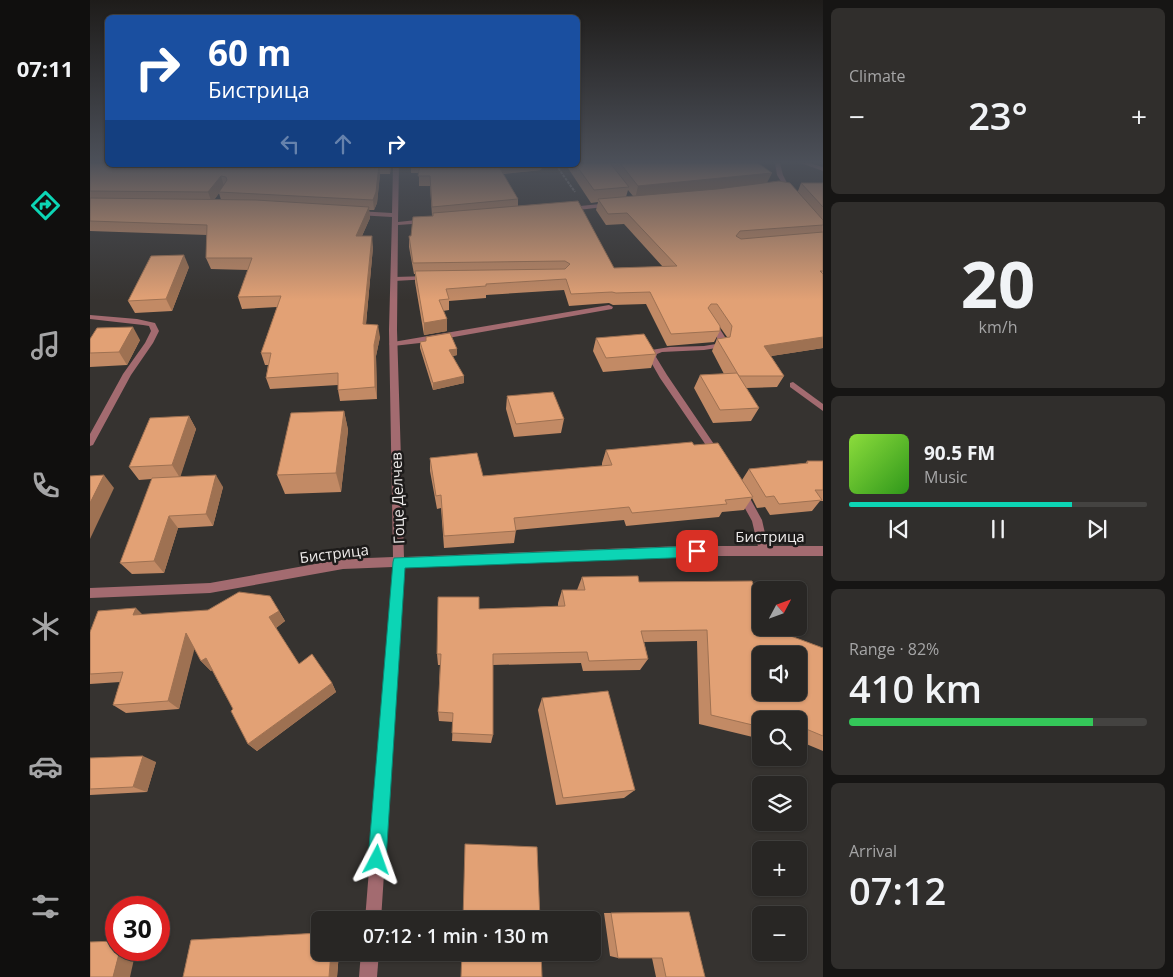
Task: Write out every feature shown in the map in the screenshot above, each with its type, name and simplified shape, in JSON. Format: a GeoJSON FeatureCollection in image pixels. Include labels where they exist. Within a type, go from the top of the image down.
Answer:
{"type":"FeatureCollection","features":[{"type":"Feature","properties":{"kind":"street","name":"Гоце Делчев"},"geometry":{"type":"LineString","coordinates":[[373,911],[399,562],[393,344],[394,209]]}},
{"type":"Feature","properties":{"kind":"street"},"geometry":{"type":"LineString","coordinates":[[566,209],[574,209]]}},
{"type":"Feature","properties":{"kind":"street"},"geometry":{"type":"LineString","coordinates":[[354,212],[394,219],[432,220]]}},
{"type":"Feature","properties":{"kind":"street"},"geometry":{"type":"LineString","coordinates":[[394,279],[434,277]]}},
{"type":"Feature","properties":{"kind":"street"},"geometry":{"type":"LineString","coordinates":[[393,344],[444,338],[551,315],[609,308]]}},
{"type":"Feature","properties":{"kind":"street"},"geometry":{"type":"LineString","coordinates":[[90,317],[105,320],[144,321],[152,325],[155,331],[149,343],[127,374],[90,443]]}},
{"type":"Feature","properties":{"kind":"street"},"geometry":{"type":"LineString","coordinates":[[709,319],[721,337],[720,345],[710,348],[662,349],[654,352],[652,356],[723,463]]}},
{"type":"Feature","properties":{"kind":"street"},"geometry":{"type":"LineString","coordinates":[[793,386],[823,408]]}},
{"type":"Feature","properties":{"kind":"street"},"geometry":{"type":"LineString","coordinates":[[738,487],[757,520],[764,551]]}},
{"type":"Feature","properties":{"kind":"street","name":"Бистрица"},"geometry":{"type":"LineString","coordinates":[[90,592],[210,588],[343,564],[681,551],[823,551]]}},
{"type":"Feature","properties":{"kind":"street"},"geometry":{"type":"LineString","coordinates":[[368,977],[369,961]]}},
{"type":"Feature","properties":{"kind":"building"},"geometry":{"type":"Polygon","coordinates":[[[90,209],[368,209],[356,236],[372,236],[363,324],[378,325],[374,345],[375,387],[338,390],[338,373],[266,378],[271,353],[261,353],[281,296],[238,297],[252,258],[206,258],[207,225],[90,221],[90,209]]]}},
{"type":"Feature","properties":{"kind":"building"},"geometry":{"type":"Polygon","coordinates":[[[486,209],[582,209],[614,268],[677,266],[627,213],[608,214],[604,209],[813,209],[823,220],[823,225],[740,231],[736,236],[741,239],[823,232],[823,271],[820,271],[823,274],[823,337],[764,346],[784,376],[739,376],[717,339],[730,337],[732,326],[717,304],[711,304],[708,308],[720,326],[720,331],[671,334],[650,292],[571,294],[566,279],[486,284],[486,286],[446,289],[449,299],[439,300],[447,319],[424,323],[415,271],[565,269],[570,264],[565,261],[413,263],[409,236],[411,236],[413,217],[433,216],[433,213],[486,209]]]}},
{"type":"Feature","properties":{"kind":"building"},"geometry":{"type":"Polygon","coordinates":[[[184,255],[166,299],[128,301],[151,256],[184,255]]]}},
{"type":"Feature","properties":{"kind":"building"},"geometry":{"type":"Polygon","coordinates":[[[133,327],[119,352],[90,353],[90,339],[97,328],[133,327]]]}},
{"type":"Feature","properties":{"kind":"building"},"geometry":{"type":"Polygon","coordinates":[[[450,333],[457,349],[449,350],[464,376],[433,383],[420,342],[426,341],[426,337],[450,333]]]}},
{"type":"Feature","properties":{"kind":"building"},"geometry":{"type":"Polygon","coordinates":[[[644,334],[656,354],[606,358],[596,338],[644,334]]]}},
{"type":"Feature","properties":{"kind":"building"},"geometry":{"type":"Polygon","coordinates":[[[737,373],[759,408],[720,410],[700,375],[737,373]]]}},
{"type":"Feature","properties":{"kind":"building"},"geometry":{"type":"Polygon","coordinates":[[[553,392],[564,419],[516,424],[507,396],[553,392]]]}},
{"type":"Feature","properties":{"kind":"building"},"geometry":{"type":"Polygon","coordinates":[[[344,411],[336,473],[277,475],[291,413],[344,411]]]}},
{"type":"Feature","properties":{"kind":"building"},"geometry":{"type":"Polygon","coordinates":[[[189,416],[172,465],[129,467],[150,418],[189,416]]]}},
{"type":"Feature","properties":{"kind":"building"},"geometry":{"type":"Polygon","coordinates":[[[692,442],[694,445],[718,443],[753,497],[725,500],[727,504],[632,513],[629,507],[514,518],[516,531],[444,536],[441,495],[436,496],[430,458],[477,453],[483,476],[612,465],[606,450],[692,442]]]}},
{"type":"Feature","properties":{"kind":"building"},"geometry":{"type":"Polygon","coordinates":[[[807,461],[823,461],[823,490],[815,490],[822,500],[779,504],[774,496],[766,497],[749,469],[808,463],[807,461]]]}},
{"type":"Feature","properties":{"kind":"building"},"geometry":{"type":"Polygon","coordinates":[[[104,475],[90,503],[90,476],[104,475]]]}},
{"type":"Feature","properties":{"kind":"building"},"geometry":{"type":"Polygon","coordinates":[[[216,475],[206,514],[169,516],[154,561],[120,563],[152,478],[216,475]]]}},
{"type":"Feature","properties":{"kind":"building"},"geometry":{"type":"Polygon","coordinates":[[[638,576],[639,582],[752,581],[752,636],[791,636],[823,648],[823,736],[807,729],[807,711],[752,711],[752,725],[711,715],[707,630],[641,631],[648,659],[589,661],[587,652],[493,654],[493,735],[452,733],[453,713],[438,712],[441,654],[437,654],[438,597],[479,597],[479,609],[565,606],[562,590],[585,590],[582,577],[638,576]]]}},
{"type":"Feature","properties":{"kind":"building"},"geometry":{"type":"Polygon","coordinates":[[[239,592],[270,596],[279,611],[269,617],[299,664],[312,654],[332,683],[248,744],[231,711],[233,709],[206,658],[201,661],[186,633],[168,701],[113,705],[123,672],[90,674],[90,632],[98,611],[136,608],[133,615],[208,610],[239,592]]]}},
{"type":"Feature","properties":{"kind":"building"},"geometry":{"type":"Polygon","coordinates":[[[608,691],[635,790],[563,798],[542,698],[608,691]]]}},
{"type":"Feature","properties":{"kind":"building"},"geometry":{"type":"Polygon","coordinates":[[[143,756],[133,787],[90,789],[90,758],[143,756]]]}},
{"type":"Feature","properties":{"kind":"building"},"geometry":{"type":"Polygon","coordinates":[[[465,844],[537,847],[540,911],[463,911],[465,844]]]}},
{"type":"Feature","properties":{"kind":"building"},"geometry":{"type":"Polygon","coordinates":[[[689,912],[705,977],[666,977],[662,958],[618,958],[611,913],[689,912]]]}},
{"type":"Feature","properties":{"kind":"building"},"geometry":{"type":"Polygon","coordinates":[[[311,933],[311,961],[330,961],[329,977],[183,977],[191,940],[311,933]]]}},
{"type":"Feature","properties":{"kind":"building"},"geometry":{"type":"Polygon","coordinates":[[[105,941],[105,961],[117,961],[113,977],[90,977],[90,942],[105,941]]]}},
{"type":"Feature","properties":{"kind":"building"},"geometry":{"type":"Polygon","coordinates":[[[462,961],[541,961],[542,977],[461,977],[462,961]]]}},
{"type":"Feature","properties":{"kind":"route"},"geometry":{"type":"LineString","coordinates":[[377,860],[399,562],[697,551]]}}]}
